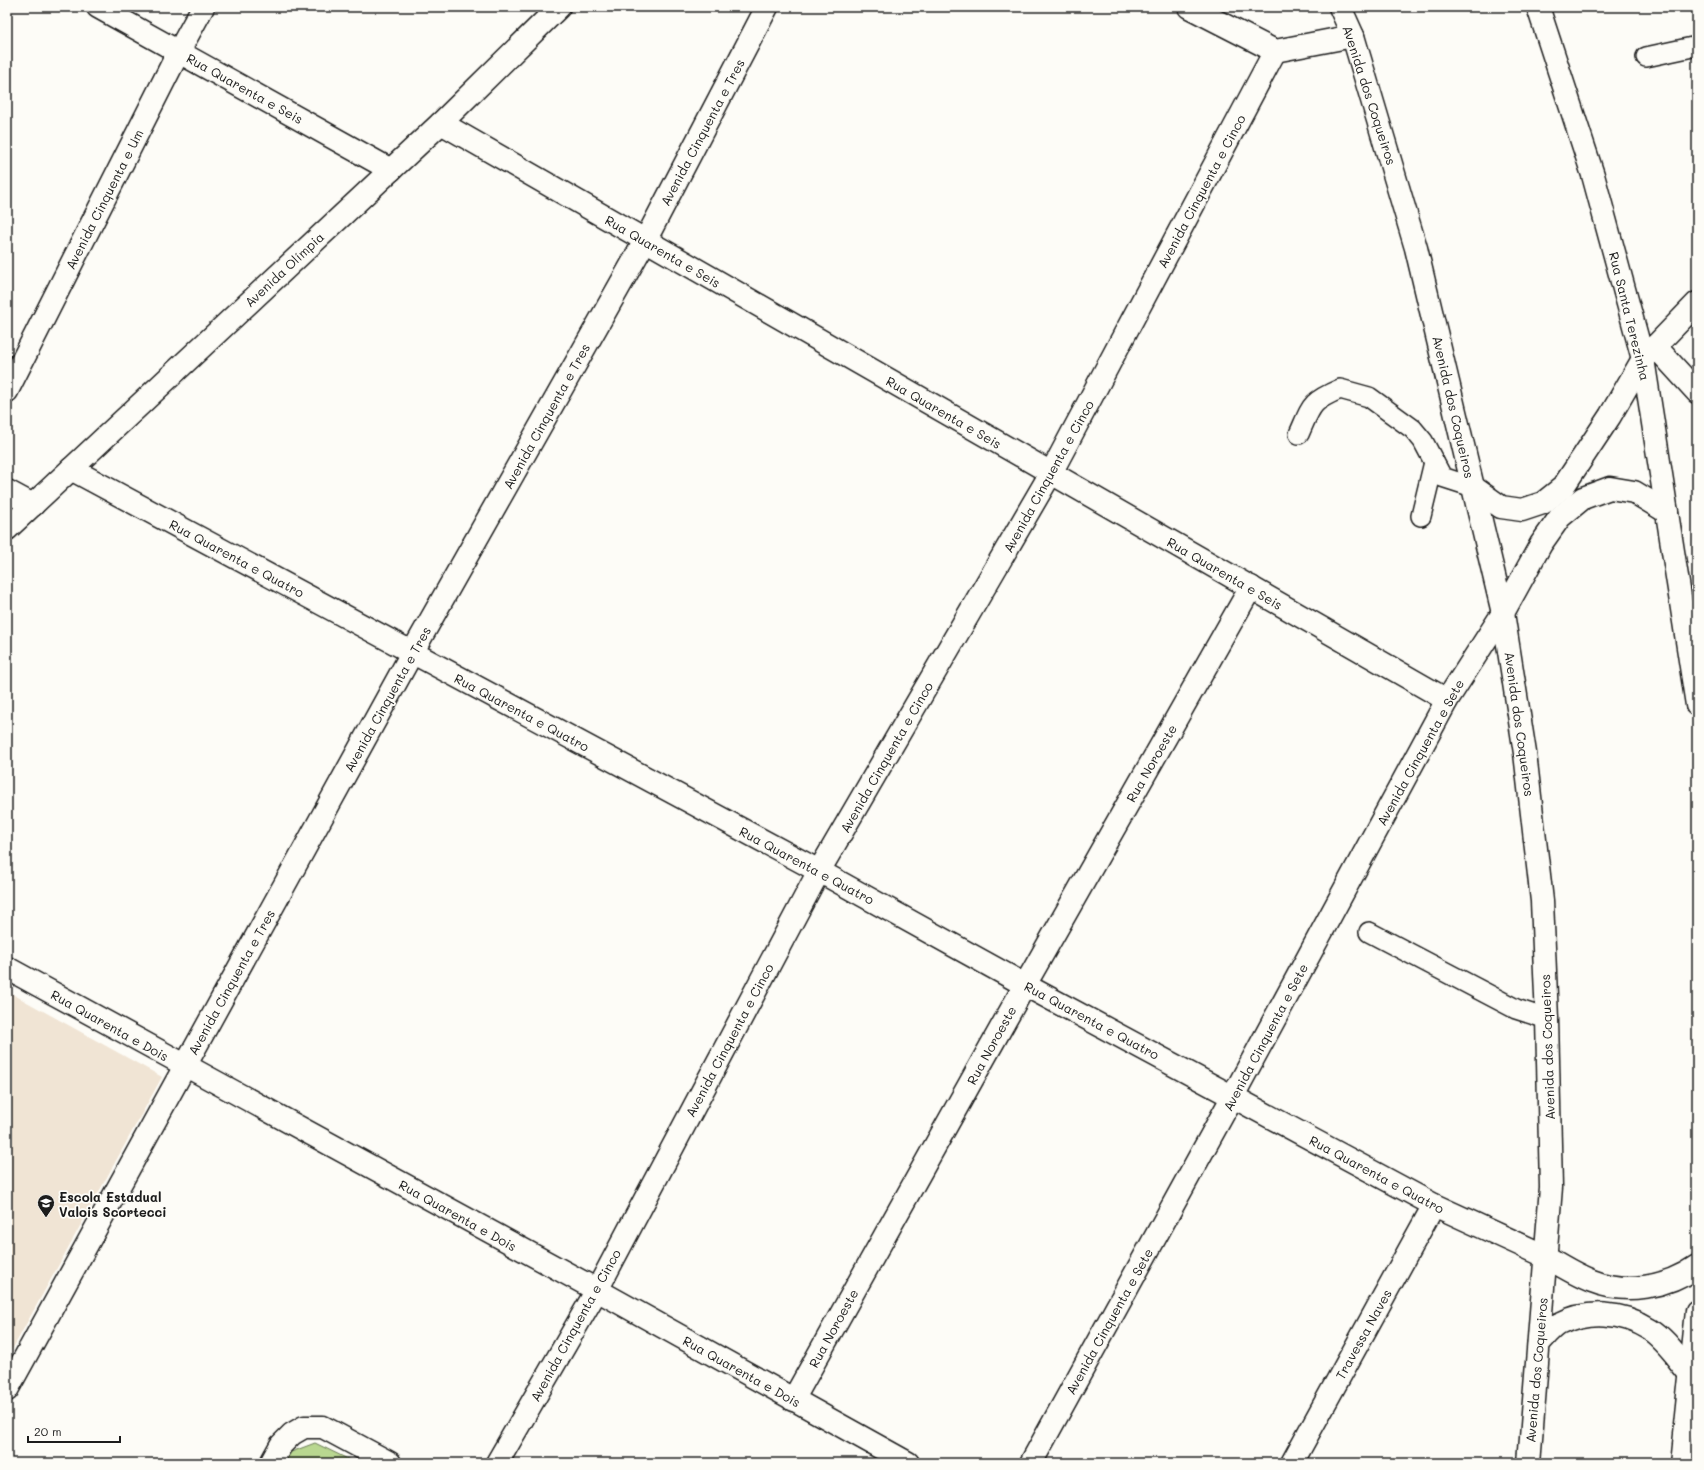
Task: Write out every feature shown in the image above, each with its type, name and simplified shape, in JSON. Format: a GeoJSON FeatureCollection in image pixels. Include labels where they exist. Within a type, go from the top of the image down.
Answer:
{"type":"FeatureCollection","features":[{"type":"Feature","properties":{"kind":"street","name":"Rua Quarenta e Seis"},"geometry":{"type":"LineString","coordinates":[[98,7],[391,170]]}},
{"type":"Feature","properties":{"kind":"street","name":"Avenida Cinquenta e Um"},"geometry":{"type":"LineString","coordinates":[[7,391],[178,51],[203,7]]}},
{"type":"Feature","properties":{"kind":"street","name":"Avenida Olímpia"},"geometry":{"type":"LineString","coordinates":[[7,529],[441,124],[559,7]]}},
{"type":"Feature","properties":{"kind":"street","name":"Avenida Cinquenta e Tres"},"geometry":{"type":"LineString","coordinates":[[7,1390],[412,653],[645,241],[767,7]]}},
{"type":"Feature","properties":{"kind":"street"},"geometry":{"type":"LineString","coordinates":[[1189,7],[1275,51],[1353,36]]}},
{"type":"Feature","properties":{"kind":"street","name":"Avenida dos Coqueiros"},"geometry":{"type":"LineString","coordinates":[[1340,7],[1353,36],[1416,248],[1503,613],[1525,753],[1542,901],[1547,1019],[1551,1187],[1528,1463]]}},
{"type":"Feature","properties":{"kind":"street","name":"Rua Santa Terezinha"},"geometry":{"type":"LineString","coordinates":[[1538,7],[1649,352],[1667,512],[1697,705]]}},
{"type":"Feature","properties":{"kind":"street","name":"Avenida Cinquenta e Cinco"},"geometry":{"type":"LineString","coordinates":[[497,1463],[597,1290],[819,871],[1051,473],[1275,51]]}},
{"type":"Feature","properties":{"kind":"street","name":"Rua Quarenta e Seis"},"geometry":{"type":"LineString","coordinates":[[441,124],[1447,700]]}},
{"type":"Feature","properties":{"kind":"street"},"geometry":{"type":"LineString","coordinates":[[1473,487],[1500,507],[1522,510],[1543,503],[1563,487],[1610,416],[1649,352],[1697,303]]}},
{"type":"Feature","properties":{"kind":"street"},"geometry":{"type":"LineString","coordinates":[[1649,352],[1697,392]]}},
{"type":"Feature","properties":{"kind":"street","name":"Rua Quarenta e Quatro"},"geometry":{"type":"LineString","coordinates":[[71,469],[819,871],[1025,985],[1434,1205],[1546,1256],[1592,1282],[1615,1287],[1638,1288],[1662,1284],[1684,1275],[1697,1266]]}},
{"type":"Feature","properties":{"kind":"street","name":"Avenida Cinquenta e Sete"},"geometry":{"type":"LineString","coordinates":[[1031,1463],[1233,1096],[1447,700],[1503,613],[1541,544],[1560,517],[1583,498],[1610,488],[1634,492],[1667,512]]}},
{"type":"Feature","properties":{"kind":"street"},"geometry":{"type":"LineString","coordinates":[[7,491],[33,505]]}},
{"type":"Feature","properties":{"kind":"street","name":"Rua Noroeste"},"geometry":{"type":"LineString","coordinates":[[793,1400],[1025,985],[1251,587]]}},
{"type":"Feature","properties":{"kind":"street","name":"Rua Quarenta e Dois"},"geometry":{"type":"LineString","coordinates":[[7,968],[597,1290],[908,1463]]}},
{"type":"Feature","properties":{"kind":"street","name":"Travessa Naves"},"geometry":{"type":"LineString","coordinates":[[1292,1463],[1434,1205]]}},
{"type":"Feature","properties":{"kind":"street"},"geometry":{"type":"LineString","coordinates":[[1681,1463],[1697,1311]]}},
{"type":"Feature","properties":{"kind":"street"},"geometry":{"type":"LineString","coordinates":[[1539,1343],[1558,1324],[1581,1316],[1606,1314],[1630,1318],[1651,1330],[1669,1347],[1690,1372]]}},
{"type":"Feature","properties":{"kind":"street"},"geometry":{"type":"LineString","coordinates":[[271,1463],[281,1445],[292,1434],[304,1427],[323,1427],[390,1463]]}},
{"type":"Feature","properties":{"kind":"lane"},"geometry":{"type":"LineString","coordinates":[[1646,57],[1697,46]]}},
{"type":"Feature","properties":{"kind":"lane"},"geometry":{"type":"LineString","coordinates":[[1299,434],[1313,404],[1322,397],[1340,389],[1369,397],[1413,429],[1423,441],[1442,477],[1473,487]]}},
{"type":"Feature","properties":{"kind":"lane"},"geometry":{"type":"LineString","coordinates":[[1421,516],[1434,462]]}},
{"type":"Feature","properties":{"kind":"lane"},"geometry":{"type":"LineString","coordinates":[[1369,932],[1516,1009],[1547,1019]]}},
{"type":"Feature","properties":{"kind":"shaded area","name":"Escola Estadual Valois Scortecci"},"geometry":{"type":"Polygon","coordinates":[[[7,991],[162,1077],[7,1359],[7,991]]]}},
{"type":"Feature","properties":{"kind":"green space"},"geometry":{"type":"Polygon","coordinates":[[[315,1443],[356,1463],[281,1463],[286,1454],[315,1443]]]}},
{"type":"Feature","properties":{"kind":"place","name":"Escola Estadual Valois Scortecci"},"geometry":{"type":"Point","coordinates":[46,1218]}}]}
